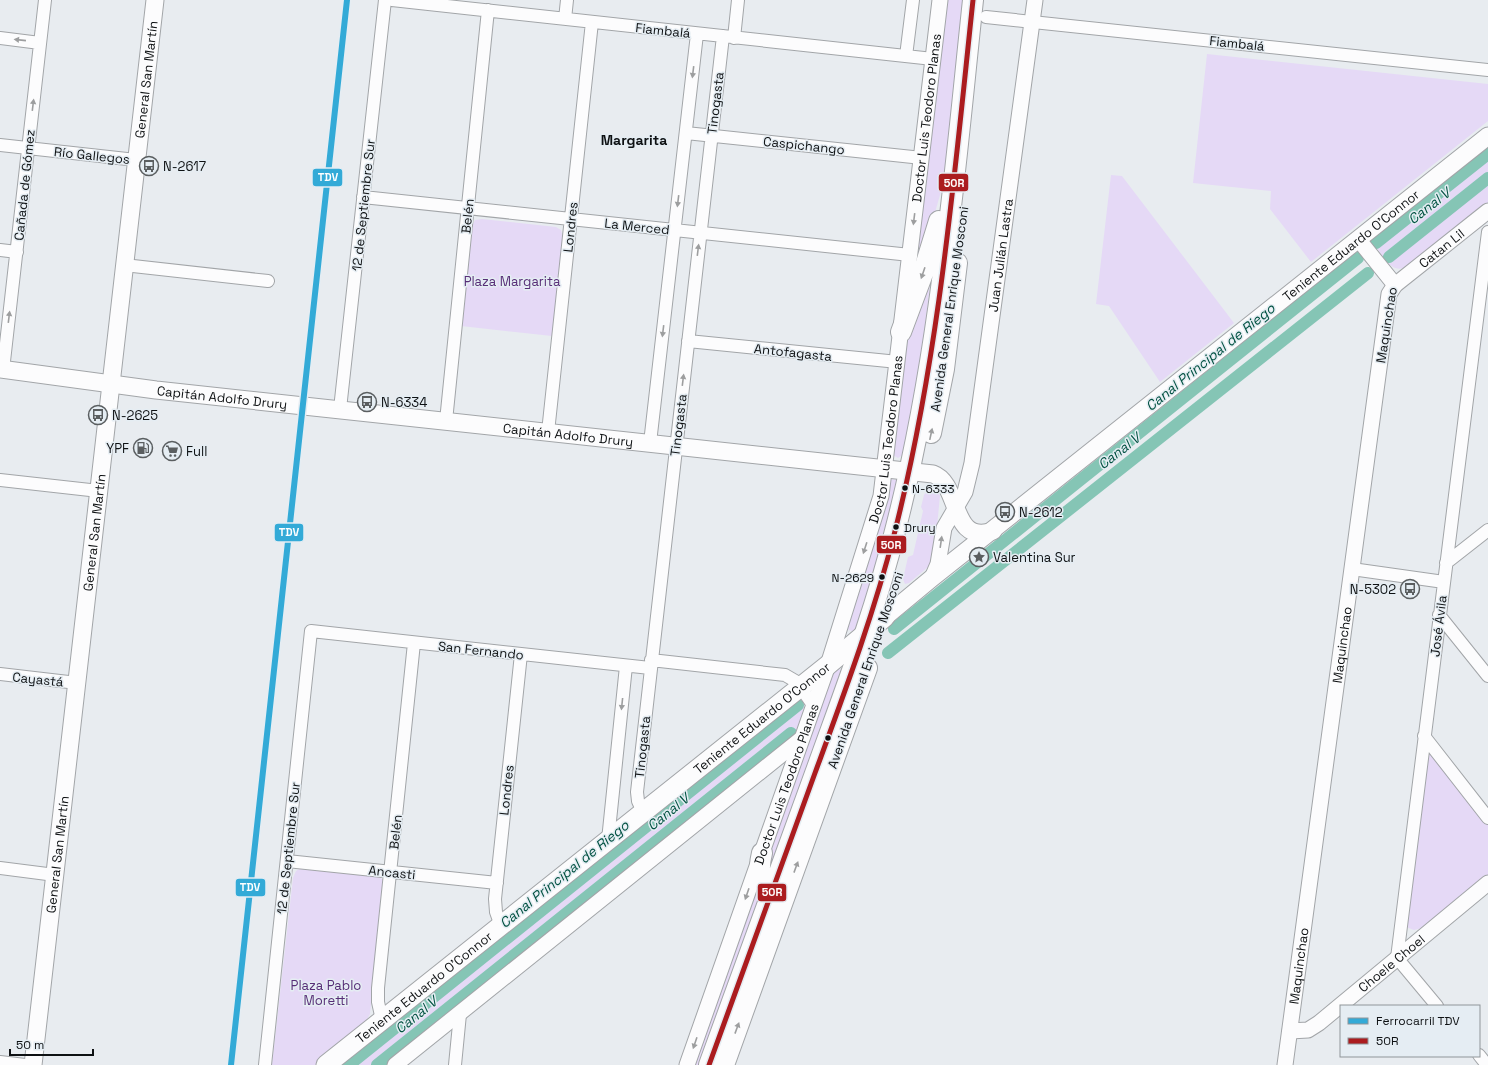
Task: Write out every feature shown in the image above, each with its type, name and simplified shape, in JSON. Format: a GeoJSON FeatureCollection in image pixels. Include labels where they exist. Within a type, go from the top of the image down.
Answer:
{"type":"FeatureCollection","features":[{"type":"Feature","properties":{"kind":"highway","name":"Avenida General Enrique Mosconi"},"geometry":{"type":"LineString","coordinates":[[724,1065],[885,617],[908,533],[955,169],[973,0]]}},
{"type":"Feature","properties":{"kind":"highway","name":"Avenida General Enrique Mosconi"},"geometry":{"type":"LineString","coordinates":[[709,1065],[865,634],[895,533],[938,403],[949,335],[987,8]]}},
{"type":"Feature","properties":{"kind":"highway"},"geometry":{"type":"LineString","coordinates":[[901,332],[928,258],[955,169]]}},
{"type":"Feature","properties":{"kind":"highway"},"geometry":{"type":"LineString","coordinates":[[762,853],[759,867],[760,876],[771,894]]}},
{"type":"Feature","properties":{"kind":"main road","name":"General San Martín"},"geometry":{"type":"LineString","coordinates":[[33,1065],[155,0]]}},
{"type":"Feature","properties":{"kind":"main road","name":"Teniente Eduardo O'Connor"},"geometry":{"type":"LineString","coordinates":[[326,1065],[828,665],[932,578],[1488,136]]}},
{"type":"Feature","properties":{"kind":"main road","name":"Capitán Adolfo Drury"},"geometry":{"type":"LineString","coordinates":[[2,370],[111,384],[933,474],[940,477],[946,484],[963,523],[971,531],[981,534],[993,531]]}},
{"type":"Feature","properties":{"kind":"street","name":"Cañada de Gómez"},"geometry":{"type":"LineString","coordinates":[[2,370],[45,0]]}},
{"type":"Feature","properties":{"kind":"street","name":"12 de Septiembre Sur"},"geometry":{"type":"LineString","coordinates":[[340,409],[385,0]]}},
{"type":"Feature","properties":{"kind":"street","name":"Fiambalá"},"geometry":{"type":"LineString","coordinates":[[392,0],[933,59]]}},
{"type":"Feature","properties":{"kind":"street"},"geometry":{"type":"LineString","coordinates":[[565,19],[567,0]]}},
{"type":"Feature","properties":{"kind":"street","name":"Tinogasta"},"geometry":{"type":"LineString","coordinates":[[643,812],[636,792],[675,446],[712,136],[729,37],[738,0]]}},
{"type":"Feature","properties":{"kind":"street"},"geometry":{"type":"LineString","coordinates":[[906,56],[913,0]]}},
{"type":"Feature","properties":{"kind":"street","name":"Doctor Luis Teodoro Planas"},"geometry":{"type":"LineString","coordinates":[[687,1065],[828,665],[878,508],[885,469],[940,0]]}},
{"type":"Feature","properties":{"kind":"street","name":"Juan Julián Lastra"},"geometry":{"type":"LineString","coordinates":[[956,509],[965,492],[975,447],[1035,0]]}},
{"type":"Feature","properties":{"kind":"street","name":"Fiambalá"},"geometry":{"type":"LineString","coordinates":[[987,8],[1033,22],[1488,70]]}},
{"type":"Feature","properties":{"kind":"street","name":"Belén"},"geometry":{"type":"LineString","coordinates":[[446,421],[488,10]]}},
{"type":"Feature","properties":{"kind":"street","name":"Londres"},"geometry":{"type":"LineString","coordinates":[[548,432],[592,22]]}},
{"type":"Feature","properties":{"kind":"street","name":"Tinogasta"},"geometry":{"type":"LineString","coordinates":[[650,443],[697,34]]}},
{"type":"Feature","properties":{"kind":"street"},"geometry":{"type":"LineString","coordinates":[[0,38],[40,43]]}},
{"type":"Feature","properties":{"kind":"street","name":"Caspichango"},"geometry":{"type":"LineString","coordinates":[[686,133],[922,158]]}},
{"type":"Feature","properties":{"kind":"street","name":"Río Gallegos"},"geometry":{"type":"LineString","coordinates":[[0,144],[136,160]]}},
{"type":"Feature","properties":{"kind":"street","name":"La Merced"},"geometry":{"type":"LineString","coordinates":[[363,197],[910,255]]}},
{"type":"Feature","properties":{"kind":"street","name":"Catan Lil"},"geometry":{"type":"LineString","coordinates":[[1395,284],[1488,211]]}},
{"type":"Feature","properties":{"kind":"street","name":"José Ávila"},"geometry":{"type":"LineString","coordinates":[[1397,958],[1488,232]]}},
{"type":"Feature","properties":{"kind":"street","name":"Maquinchao"},"geometry":{"type":"LineString","coordinates":[[1284,1065],[1290,1031],[1388,298],[1390,291],[1395,284],[1358,239]]}},
{"type":"Feature","properties":{"kind":"street"},"geometry":{"type":"LineString","coordinates":[[0,250],[16,252]]}},
{"type":"Feature","properties":{"kind":"street"},"geometry":{"type":"LineString","coordinates":[[124,264],[268,281]]}},
{"type":"Feature","properties":{"kind":"street","name":"Antofagasta"},"geometry":{"type":"LineString","coordinates":[[688,341],[898,362]]}},
{"type":"Feature","properties":{"kind":"street"},"geometry":{"type":"LineString","coordinates":[[0,480],[99,491]]}},
{"type":"Feature","properties":{"kind":"street"},"geometry":{"type":"LineString","coordinates":[[932,578],[938,564],[944,528],[956,509]]}},
{"type":"Feature","properties":{"kind":"street"},"geometry":{"type":"LineString","coordinates":[[1446,563],[1487,532]]}},
{"type":"Feature","properties":{"kind":"street"},"geometry":{"type":"LineString","coordinates":[[1352,569],[1444,582]]}},
{"type":"Feature","properties":{"kind":"street"},"geometry":{"type":"LineString","coordinates":[[1439,615],[1488,676]]}},
{"type":"Feature","properties":{"kind":"street"},"geometry":{"type":"LineString","coordinates":[[842,620],[842,631],[846,637],[855,638],[865,634]]}},
{"type":"Feature","properties":{"kind":"street","name":"12 de Septiembre Sur"},"geometry":{"type":"LineString","coordinates":[[265,1065],[311,631]]}},
{"type":"Feature","properties":{"kind":"street","name":"San Fernando"},"geometry":{"type":"LineString","coordinates":[[311,631],[626,666],[651,664],[781,674],[794,678],[813,705]]}},
{"type":"Feature","properties":{"kind":"street","name":"Belén"},"geometry":{"type":"LineString","coordinates":[[382,1020],[378,1002],[378,988],[414,643]]}},
{"type":"Feature","properties":{"kind":"street","name":"Londres"},"geometry":{"type":"LineString","coordinates":[[501,926],[495,905],[521,654]]}},
{"type":"Feature","properties":{"kind":"street","name":"Tinogasta"},"geometry":{"type":"LineString","coordinates":[[608,840],[626,666]]}},
{"type":"Feature","properties":{"kind":"street","name":"Cayastá"},"geometry":{"type":"LineString","coordinates":[[0,674],[77,683]]}},
{"type":"Feature","properties":{"kind":"street"},"geometry":{"type":"LineString","coordinates":[[1424,736],[1488,818]]}},
{"type":"Feature","properties":{"kind":"street"},"geometry":{"type":"LineString","coordinates":[[395,1065],[802,739]]}},
{"type":"Feature","properties":{"kind":"street"},"geometry":{"type":"LineString","coordinates":[[761,772],[770,771],[777,773],[782,779],[785,787]]}},
{"type":"Feature","properties":{"kind":"street","name":"Ancasti"},"geometry":{"type":"LineString","coordinates":[[287,861],[497,883]]}},
{"type":"Feature","properties":{"kind":"street"},"geometry":{"type":"LineString","coordinates":[[0,868],[55,875]]}},
{"type":"Feature","properties":{"kind":"street","name":"Choele Choel"},"geometry":{"type":"LineString","coordinates":[[1341,1005],[1488,883]]}},
{"type":"Feature","properties":{"kind":"street"},"geometry":{"type":"LineString","coordinates":[[1397,958],[1436,1005]]}},
{"type":"Feature","properties":{"kind":"street","name":"Choele Choel"},"geometry":{"type":"LineString","coordinates":[[1290,1031],[1303,1032],[1313,1028],[1340,1006]]}},
{"type":"Feature","properties":{"kind":"street"},"geometry":{"type":"LineString","coordinates":[[455,1065],[460,1014]]}},
{"type":"Feature","properties":{"kind":"street"},"geometry":{"type":"LineString","coordinates":[[1480,1056],[1487,1065]]}},
{"type":"Feature","properties":{"kind":"street"},"geometry":{"type":"LineString","coordinates":[[0,1062],[25,1065]]}},
{"type":"Feature","properties":{"kind":"green space"},"geometry":{"type":"Polygon","coordinates":[[[946,0],[963,0],[944,181],[910,300],[946,0]]]}},
{"type":"Feature","properties":{"kind":"green space"},"geometry":{"type":"Polygon","coordinates":[[[1207,54],[1488,84],[1488,121],[1311,262],[1270,209],[1271,191],[1193,183],[1207,54]]]}},
{"type":"Feature","properties":{"kind":"green space"},"geometry":{"type":"Polygon","coordinates":[[[1488,144],[1488,202],[1405,267],[1400,269],[1395,268],[1386,261],[1372,239],[1488,144]]]}},
{"type":"Feature","properties":{"kind":"green space"},"geometry":{"type":"Polygon","coordinates":[[[1111,175],[1122,176],[1234,323],[1160,382],[1109,306],[1096,304],[1111,175]]]}},
{"type":"Feature","properties":{"kind":"green space","name":"Plaza Margarita"},"geometry":{"type":"Polygon","coordinates":[[[482,219],[556,227],[561,230],[563,237],[552,336],[461,326],[472,226],[475,220],[482,219]]]}},
{"type":"Feature","properties":{"kind":"green space"},"geometry":{"type":"Polygon","coordinates":[[[932,268],[923,343],[904,454],[898,458],[893,455],[906,342],[932,268]]]}},
{"type":"Feature","properties":{"kind":"green space"},"geometry":{"type":"Polygon","coordinates":[[[890,479],[896,480],[899,485],[858,627],[854,632],[847,629],[890,479]]]}},
{"type":"Feature","properties":{"kind":"green space"},"geometry":{"type":"Polygon","coordinates":[[[929,488],[937,489],[940,496],[934,557],[928,567],[909,583],[905,584],[903,579],[908,557],[913,555],[923,511],[921,507],[924,495],[929,488]]]}},
{"type":"Feature","properties":{"kind":"green space"},"geometry":{"type":"Polygon","coordinates":[[[837,669],[842,670],[836,700],[829,704],[769,874],[763,867],[829,676],[837,669]]]}},
{"type":"Feature","properties":{"kind":"green space"},"geometry":{"type":"Polygon","coordinates":[[[800,698],[804,704],[802,718],[794,738],[791,741],[385,1065],[335,1065],[800,698]]]}},
{"type":"Feature","properties":{"kind":"green space"},"geometry":{"type":"Polygon","coordinates":[[[1429,753],[1433,755],[1488,825],[1488,876],[1422,928],[1414,930],[1406,927],[1427,754],[1429,753]]]}},
{"type":"Feature","properties":{"kind":"green space","name":"Plaza Pablo Moretti"},"geometry":{"type":"Polygon","coordinates":[[[301,868],[376,876],[382,879],[383,885],[370,1014],[364,1025],[315,1065],[272,1065],[293,878],[296,871],[301,868]]]}},
{"type":"Feature","properties":{"kind":"green space"},"geometry":{"type":"Polygon","coordinates":[[[756,885],[762,891],[701,1065],[692,1065],[756,885]]]}},
{"type":"Feature","properties":{"kind":"waterway","name":"Canal Principal de Riego"},"geometry":{"type":"LineString","coordinates":[[1376,243],[1488,154]]}},
{"type":"Feature","properties":{"kind":"waterway","name":"Canal V"},"geometry":{"type":"LineString","coordinates":[[1389,257],[1488,178]]}},
{"type":"Feature","properties":{"kind":"waterway","name":"Canal Principal de Riego"},"geometry":{"type":"LineString","coordinates":[[894,629],[1358,258]]}},
{"type":"Feature","properties":{"kind":"waterway","name":"Canal V"},"geometry":{"type":"LineString","coordinates":[[888,653],[1368,273]]}},
{"type":"Feature","properties":{"kind":"waterway","name":"Canal Principal de Riego"},"geometry":{"type":"LineString","coordinates":[[349,1065],[798,705]]}},
{"type":"Feature","properties":{"kind":"waterway","name":"Canal V"},"geometry":{"type":"LineString","coordinates":[[377,1065],[791,733]]}},
{"type":"Feature","properties":{"kind":"rail line","name":"TDV"},"geometry":{"type":"LineString","coordinates":[[231,1065],[347,0]]}},
{"type":"Feature","properties":{"kind":"transit line","name":"50R"},"geometry":{"type":"LineString","coordinates":[[709,1065],[848,684],[878,593],[895,531],[910,466],[934,333],[952,200],[973,0]]}},
{"type":"Feature","properties":{"kind":"place","name":"N-2617"},"geometry":{"type":"Point","coordinates":[149,166]}},
{"type":"Feature","properties":{"kind":"place","name":"N-6334"},"geometry":{"type":"Point","coordinates":[367,402]}},
{"type":"Feature","properties":{"kind":"place","name":"N-2625"},"geometry":{"type":"Point","coordinates":[98,415]}},
{"type":"Feature","properties":{"kind":"place","name":"YPF"},"geometry":{"type":"Point","coordinates":[143,448]}},
{"type":"Feature","properties":{"kind":"place","name":"Full"},"geometry":{"type":"Point","coordinates":[172,451]}},
{"type":"Feature","properties":{"kind":"place","name":"N-6333"},"geometry":{"type":"Point","coordinates":[905,488]}},
{"type":"Feature","properties":{"kind":"place","name":"N-2612"},"geometry":{"type":"Point","coordinates":[1005,512]}},
{"type":"Feature","properties":{"kind":"place","name":"Drury"},"geometry":{"type":"Point","coordinates":[896,527]}},
{"type":"Feature","properties":{"kind":"place","name":"Valentina Sur"},"geometry":{"type":"Point","coordinates":[979,557]}},
{"type":"Feature","properties":{"kind":"place","name":"N-2629"},"geometry":{"type":"Point","coordinates":[882,577]}},
{"type":"Feature","properties":{"kind":"place","name":"N-5302"},"geometry":{"type":"Point","coordinates":[1410,589]}},
{"type":"Feature","properties":{"kind":"district","name":"Margarita"},"geometry":{"type":"Point","coordinates":[634,140]}}]}
